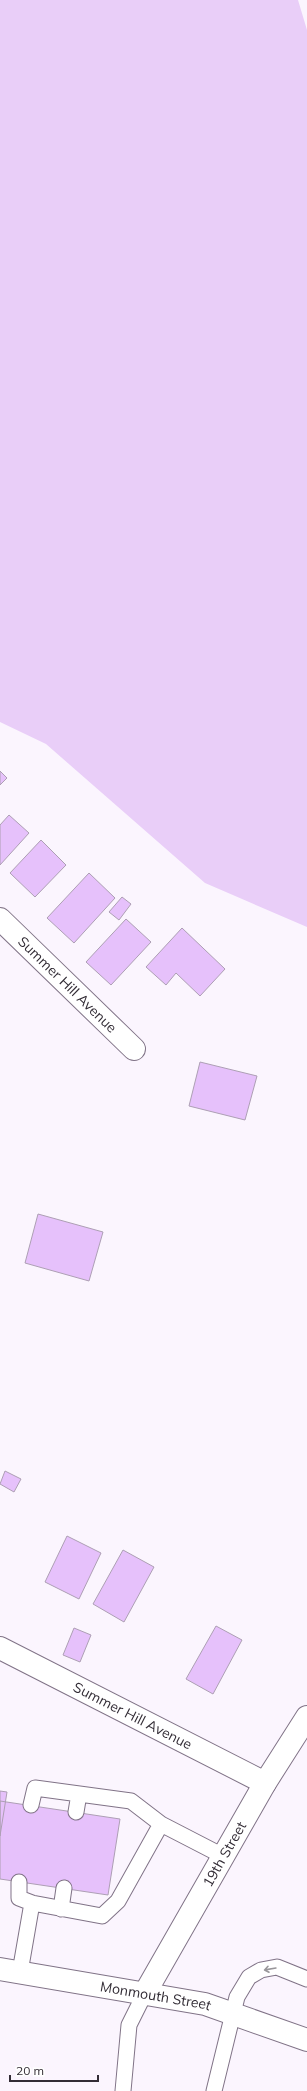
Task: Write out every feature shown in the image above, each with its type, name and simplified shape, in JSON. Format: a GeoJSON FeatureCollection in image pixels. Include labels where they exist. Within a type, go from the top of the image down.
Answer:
{"type":"FeatureCollection","features":[{"type":"Feature","properties":{"kind":"street","name":"Summer Hill Avenue"},"geometry":{"type":"LineString","coordinates":[[0,919],[134,1049]]}},
{"type":"Feature","properties":{"kind":"street","name":"Summer Hill Avenue"},"geometry":{"type":"LineString","coordinates":[[0,1648],[265,1783]]}},
{"type":"Feature","properties":{"kind":"street","name":"19th Street"},"geometry":{"type":"LineString","coordinates":[[145,1993],[265,1783],[307,1716]]}},
{"type":"Feature","properties":{"kind":"street","name":"Monmouth Street"},"geometry":{"type":"LineString","coordinates":[[10,1971],[205,2004],[307,2040]]}},
{"type":"Feature","properties":{"kind":"lane"},"geometry":{"type":"LineString","coordinates":[[32,1805],[35,1788],[131,1801],[161,1824],[223,1856]]}},
{"type":"Feature","properties":{"kind":"lane"},"geometry":{"type":"LineString","coordinates":[[76,1812],[79,1794]]}},
{"type":"Feature","properties":{"kind":"lane"},"geometry":{"type":"LineString","coordinates":[[19,1882],[19,1898],[32,1904],[102,1916],[118,1901],[161,1824]]}},
{"type":"Feature","properties":{"kind":"lane"},"geometry":{"type":"LineString","coordinates":[[61,1909],[64,1888]]}},
{"type":"Feature","properties":{"kind":"lane"},"geometry":{"type":"LineString","coordinates":[[10,1971],[32,1904]]}},
{"type":"Feature","properties":{"kind":"lane"},"geometry":{"type":"LineString","coordinates":[[214,2091],[237,1997],[249,1977],[261,1970],[277,1967],[307,1979]]}},
{"type":"Feature","properties":{"kind":"lane"},"geometry":{"type":"LineString","coordinates":[[123,2091],[129,2025],[145,1993]]}},
{"type":"Feature","properties":{"kind":"shaded area"},"geometry":{"type":"Polygon","coordinates":[[[0,0],[298,0],[307,30],[307,927],[205,883],[46,744],[0,722],[0,0]]]}},
{"type":"Feature","properties":{"kind":"building"},"geometry":{"type":"Polygon","coordinates":[[[0,771],[7,778],[0,785],[0,771]]]}},
{"type":"Feature","properties":{"kind":"building"},"geometry":{"type":"Polygon","coordinates":[[[9,815],[29,833],[0,865],[0,825],[9,815]]]}},
{"type":"Feature","properties":{"kind":"building"},"geometry":{"type":"Polygon","coordinates":[[[41,840],[66,865],[35,897],[10,873],[41,840]]]}},
{"type":"Feature","properties":{"kind":"building"},"geometry":{"type":"Polygon","coordinates":[[[89,873],[115,898],[74,943],[47,918],[89,873]]]}},
{"type":"Feature","properties":{"kind":"building"},"geometry":{"type":"Polygon","coordinates":[[[122,897],[131,904],[119,920],[109,912],[122,897]]]}},
{"type":"Feature","properties":{"kind":"building"},"geometry":{"type":"Polygon","coordinates":[[[126,919],[151,942],[111,985],[86,962],[126,919]]]}},
{"type":"Feature","properties":{"kind":"building"},"geometry":{"type":"Polygon","coordinates":[[[182,928],[225,969],[200,996],[176,973],[166,985],[146,967],[182,928]]]}},
{"type":"Feature","properties":{"kind":"building"},"geometry":{"type":"Polygon","coordinates":[[[200,1062],[257,1076],[245,1120],[189,1106],[200,1062]]]}},
{"type":"Feature","properties":{"kind":"building"},"geometry":{"type":"Polygon","coordinates":[[[38,1214],[103,1232],[89,1281],[25,1263],[38,1214]]]}},
{"type":"Feature","properties":{"kind":"building"},"geometry":{"type":"Polygon","coordinates":[[[5,1471],[21,1479],[14,1492],[0,1484],[5,1471]]]}},
{"type":"Feature","properties":{"kind":"building"},"geometry":{"type":"Polygon","coordinates":[[[67,1536],[101,1553],[79,1599],[45,1582],[67,1536]]]}},
{"type":"Feature","properties":{"kind":"building"},"geometry":{"type":"Polygon","coordinates":[[[123,1550],[154,1567],[124,1622],[93,1604],[123,1550]]]}},
{"type":"Feature","properties":{"kind":"building"},"geometry":{"type":"Polygon","coordinates":[[[216,1626],[242,1640],[213,1694],[186,1679],[216,1626]]]}},
{"type":"Feature","properties":{"kind":"building"},"geometry":{"type":"Polygon","coordinates":[[[74,1628],[91,1635],[80,1662],[63,1655],[74,1628]]]}},
{"type":"Feature","properties":{"kind":"building"},"geometry":{"type":"Polygon","coordinates":[[[0,1791],[7,1792],[0,1836],[0,1791]]]}},
{"type":"Feature","properties":{"kind":"building"},"geometry":{"type":"Polygon","coordinates":[[[0,1801],[120,1819],[108,1895],[0,1879],[0,1801]]]}}]}
